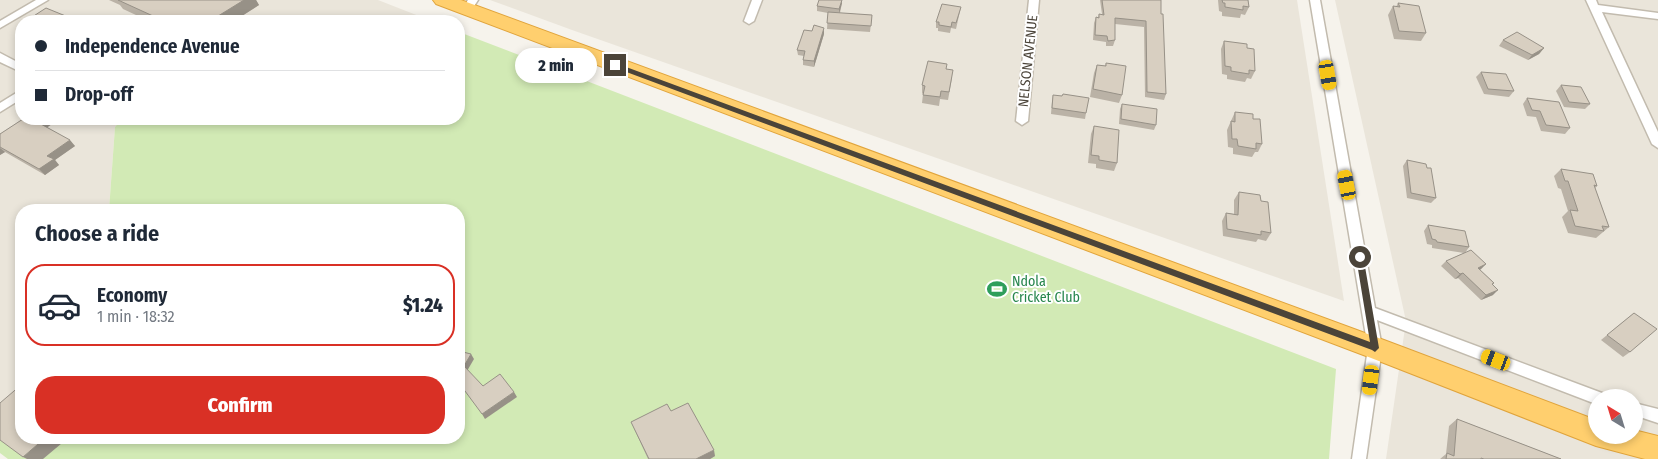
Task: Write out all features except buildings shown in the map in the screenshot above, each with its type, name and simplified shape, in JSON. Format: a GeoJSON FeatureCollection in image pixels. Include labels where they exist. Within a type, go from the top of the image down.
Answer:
{"type":"FeatureCollection","features":[{"type":"Feature","properties":{"kind":"highway"},"geometry":{"type":"LineString","coordinates":[[443,0],[470,4],[1588,430]]}},
{"type":"Feature","properties":{"kind":"highway"},"geometry":{"type":"LineString","coordinates":[[1638,444],[1658,449]]}},
{"type":"Feature","properties":{"kind":"street"},"geometry":{"type":"LineString","coordinates":[[17,15],[43,0]]}},
{"type":"Feature","properties":{"kind":"street"},"geometry":{"type":"LineString","coordinates":[[749,21],[757,0]]}},
{"type":"Feature","properties":{"kind":"street","name":"NELSON AVENUE"},"geometry":{"type":"LineString","coordinates":[[1022,121],[1034,0]]}},
{"type":"Feature","properties":{"kind":"street"},"geometry":{"type":"LineString","coordinates":[[1315,0],[1375,348],[1359,459]]}},
{"type":"Feature","properties":{"kind":"street"},"geometry":{"type":"LineString","coordinates":[[1593,4],[1658,16]]}},
{"type":"Feature","properties":{"kind":"street"},"geometry":{"type":"LineString","coordinates":[[1593,4],[1658,144]]}},
{"type":"Feature","properties":{"kind":"street"},"geometry":{"type":"LineString","coordinates":[[0,25],[15,16]]}},
{"type":"Feature","properties":{"kind":"street"},"geometry":{"type":"LineString","coordinates":[[0,57],[15,65]]}},
{"type":"Feature","properties":{"kind":"street"},"geometry":{"type":"LineString","coordinates":[[0,108],[15,98]]}},
{"type":"Feature","properties":{"kind":"street"},"geometry":{"type":"LineString","coordinates":[[1370,312],[1588,395]]}},
{"type":"Feature","properties":{"kind":"street"},"geometry":{"type":"LineString","coordinates":[[1643,412],[1658,416]]}},
{"type":"Feature","properties":{"kind":"shaded area"},"geometry":{"type":"Polygon","coordinates":[[[0,0],[378,0],[416,15],[15,15],[15,125],[117,125],[115,127],[109,204],[15,204],[15,392],[0,403],[0,0]]]}},
{"type":"Feature","properties":{"kind":"shaded area"},"geometry":{"type":"Polygon","coordinates":[[[490,0],[1297,0],[1344,301],[572,30],[490,0]]]}},
{"type":"Feature","properties":{"kind":"shaded area"},"geometry":{"type":"Polygon","coordinates":[[[1335,0],[1658,0],[1658,459],[1386,459],[1406,321],[1335,0]]]}},
{"type":"Feature","properties":{"kind":"green space"},"geometry":{"type":"Polygon","coordinates":[[[465,34],[1336,369],[1329,459],[8,459],[0,453],[0,403],[15,428],[15,444],[465,444],[465,204],[109,204],[115,127],[117,125],[465,125],[465,34]]]}},
{"type":"Feature","properties":{"kind":"place","name":"Ndola Cricket Club"},"geometry":{"type":"Point","coordinates":[997,289]}},
{"type":"Feature","properties":{"kind":"route"},"geometry":{"type":"LineString","coordinates":[[615,65],[1375,348],[1360,257]]}}]}
